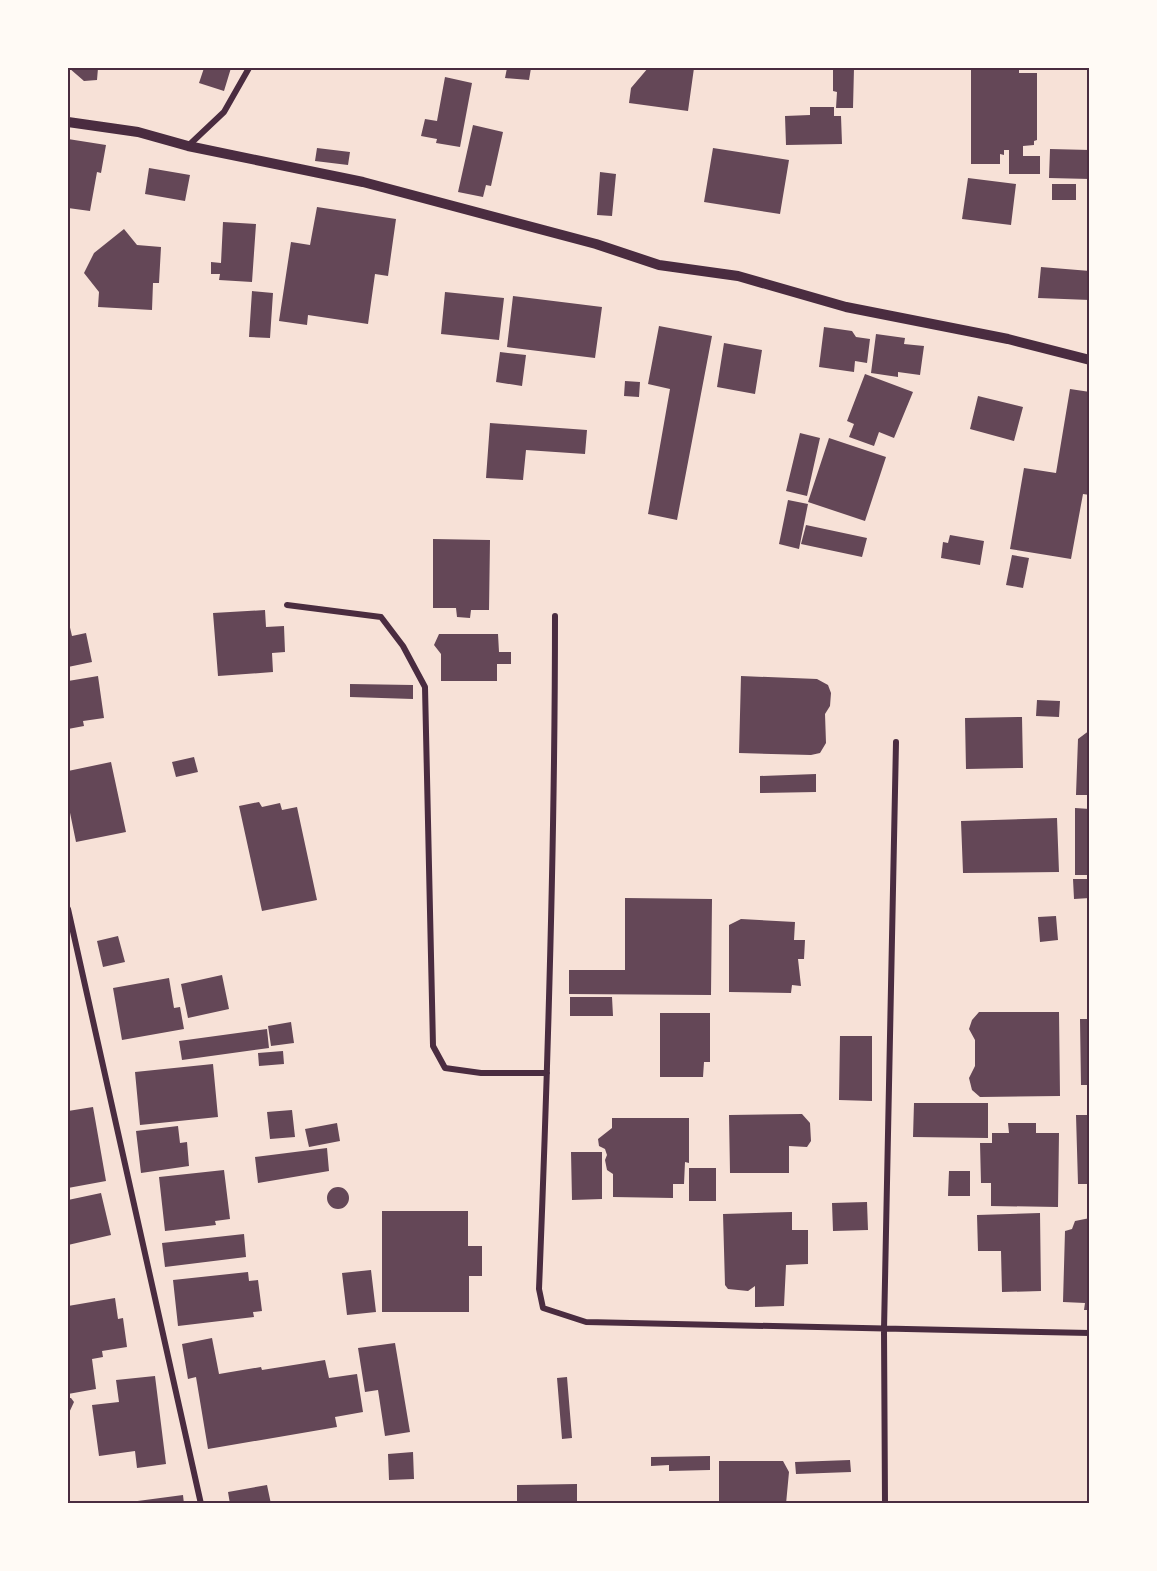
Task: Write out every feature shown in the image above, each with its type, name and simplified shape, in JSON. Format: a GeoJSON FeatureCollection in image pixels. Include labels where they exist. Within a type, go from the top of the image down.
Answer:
{"type":"FeatureCollection","features":[{"type":"Feature","properties":{"kind":"street"},"geometry":{"type":"LineString","coordinates":[[188,146],[224,112],[249,68]]}},
{"type":"Feature","properties":{"kind":"street"},"geometry":{"type":"LineString","coordinates":[[68,122],[138,132],[188,146],[363,182],[596,244],[659,265],[738,276],[846,307],[1008,339],[1089,360]]}},
{"type":"Feature","properties":{"kind":"street"},"geometry":{"type":"LineString","coordinates":[[287,605],[381,617],[403,646],[425,687],[433,1046],[445,1068],[481,1073],[547,1073]]}},
{"type":"Feature","properties":{"kind":"street"},"geometry":{"type":"LineString","coordinates":[[555,616],[555,748],[539,1289],[543,1308],[586,1322],[861,1326],[884,1330],[1089,1333]]}},
{"type":"Feature","properties":{"kind":"street"},"geometry":{"type":"LineString","coordinates":[[885,1503],[884,1330],[896,742]]}},
{"type":"Feature","properties":{"kind":"street"},"geometry":{"type":"LineString","coordinates":[[68,909],[201,1503]]}},
{"type":"Feature","properties":{"kind":"building"},"geometry":{"type":"Polygon","coordinates":[[[69,68],[98,68],[97,80],[84,81],[69,68]]]}},
{"type":"Feature","properties":{"kind":"building"},"geometry":{"type":"Polygon","coordinates":[[[204,68],[231,68],[224,91],[199,83],[204,68]]]}},
{"type":"Feature","properties":{"kind":"building"},"geometry":{"type":"Polygon","coordinates":[[[507,68],[531,68],[529,80],[505,78],[507,68]]]}},
{"type":"Feature","properties":{"kind":"building"},"geometry":{"type":"Polygon","coordinates":[[[648,68],[694,68],[688,111],[629,103],[631,88],[648,68]]]}},
{"type":"Feature","properties":{"kind":"building"},"geometry":{"type":"Polygon","coordinates":[[[833,68],[854,68],[853,108],[836,108],[837,92],[833,91],[833,68]]]}},
{"type":"Feature","properties":{"kind":"building"},"geometry":{"type":"Polygon","coordinates":[[[971,68],[1019,68],[1019,73],[1037,73],[1037,140],[1034,141],[1034,145],[1023,146],[1023,156],[1040,156],[1040,174],[1009,174],[1009,150],[1004,150],[1004,155],[1000,154],[1000,164],[971,164],[971,68]]]}},
{"type":"Feature","properties":{"kind":"building"},"geometry":{"type":"Polygon","coordinates":[[[445,77],[472,83],[460,147],[436,143],[437,139],[421,136],[425,119],[437,121],[445,77]]]}},
{"type":"Feature","properties":{"kind":"building"},"geometry":{"type":"Polygon","coordinates":[[[810,107],[834,107],[834,116],[841,116],[842,144],[786,145],[785,116],[810,115],[810,107]]]}},
{"type":"Feature","properties":{"kind":"building"},"geometry":{"type":"Polygon","coordinates":[[[473,125],[503,132],[491,186],[486,185],[483,197],[458,192],[473,125]]]}},
{"type":"Feature","properties":{"kind":"building"},"geometry":{"type":"Polygon","coordinates":[[[68,139],[106,145],[101,173],[97,172],[90,211],[68,208],[68,139]]]}},
{"type":"Feature","properties":{"kind":"building"},"geometry":{"type":"Polygon","coordinates":[[[317,148],[350,152],[348,165],[315,161],[317,148]]]}},
{"type":"Feature","properties":{"kind":"building"},"geometry":{"type":"Polygon","coordinates":[[[713,148],[789,160],[780,214],[704,202],[713,148]]]}},
{"type":"Feature","properties":{"kind":"building"},"geometry":{"type":"Polygon","coordinates":[[[1050,149],[1090,150],[1090,179],[1049,178],[1050,149]]]}},
{"type":"Feature","properties":{"kind":"building"},"geometry":{"type":"Polygon","coordinates":[[[149,168],[190,175],[185,201],[145,194],[149,168]]]}},
{"type":"Feature","properties":{"kind":"building"},"geometry":{"type":"Polygon","coordinates":[[[600,172],[616,174],[612,216],[597,215],[600,172]]]}},
{"type":"Feature","properties":{"kind":"building"},"geometry":{"type":"Polygon","coordinates":[[[968,178],[1016,184],[1011,225],[962,219],[968,178]]]}},
{"type":"Feature","properties":{"kind":"building"},"geometry":{"type":"Polygon","coordinates":[[[1052,184],[1076,184],[1076,200],[1052,200],[1052,184]]]}},
{"type":"Feature","properties":{"kind":"building"},"geometry":{"type":"Polygon","coordinates":[[[317,207],[396,219],[388,276],[375,274],[368,324],[308,315],[307,325],[279,321],[291,242],[310,245],[317,207]]]}},
{"type":"Feature","properties":{"kind":"building"},"geometry":{"type":"Polygon","coordinates":[[[223,222],[256,224],[252,282],[219,280],[220,274],[211,274],[211,262],[221,263],[223,222]]]}},
{"type":"Feature","properties":{"kind":"building"},"geometry":{"type":"Polygon","coordinates":[[[124,229],[137,245],[161,247],[159,283],[153,283],[152,310],[98,307],[99,292],[84,273],[94,253],[124,229]]]}},
{"type":"Feature","properties":{"kind":"building"},"geometry":{"type":"Polygon","coordinates":[[[1041,267],[1090,271],[1090,300],[1038,298],[1041,267]]]}},
{"type":"Feature","properties":{"kind":"building"},"geometry":{"type":"Polygon","coordinates":[[[252,291],[273,293],[270,338],[249,337],[252,291]]]}},
{"type":"Feature","properties":{"kind":"building"},"geometry":{"type":"Polygon","coordinates":[[[445,292],[504,298],[499,340],[441,334],[445,292]]]}},
{"type":"Feature","properties":{"kind":"building"},"geometry":{"type":"Polygon","coordinates":[[[513,296],[602,307],[595,358],[507,347],[513,296]]]}},
{"type":"Feature","properties":{"kind":"building"},"geometry":{"type":"Polygon","coordinates":[[[659,326],[712,336],[677,520],[648,514],[670,389],[648,384],[659,326]]]}},
{"type":"Feature","properties":{"kind":"building"},"geometry":{"type":"Polygon","coordinates":[[[824,327],[852,331],[856,337],[870,339],[867,363],[855,361],[854,372],[819,367],[824,327]]]}},
{"type":"Feature","properties":{"kind":"building"},"geometry":{"type":"Polygon","coordinates":[[[876,334],[905,338],[904,344],[924,346],[920,375],[898,372],[898,377],[871,373],[876,334]]]}},
{"type":"Feature","properties":{"kind":"building"},"geometry":{"type":"Polygon","coordinates":[[[724,343],[762,350],[755,394],[717,387],[724,343]]]}},
{"type":"Feature","properties":{"kind":"building"},"geometry":{"type":"Polygon","coordinates":[[[500,352],[526,355],[522,386],[496,382],[500,352]]]}},
{"type":"Feature","properties":{"kind":"building"},"geometry":{"type":"Polygon","coordinates":[[[865,374],[913,392],[894,438],[879,432],[874,446],[849,437],[854,424],[847,421],[865,374]]]}},
{"type":"Feature","properties":{"kind":"building"},"geometry":{"type":"Polygon","coordinates":[[[625,381],[640,382],[639,397],[624,396],[625,381]]]}},
{"type":"Feature","properties":{"kind":"building"},"geometry":{"type":"Polygon","coordinates":[[[1070,389],[1090,392],[1090,495],[1083,494],[1071,559],[1010,549],[1024,468],[1056,473],[1070,389]]]}},
{"type":"Feature","properties":{"kind":"building"},"geometry":{"type":"Polygon","coordinates":[[[978,396],[1023,407],[1014,441],[970,429],[978,396]]]}},
{"type":"Feature","properties":{"kind":"building"},"geometry":{"type":"Polygon","coordinates":[[[490,423],[587,430],[585,454],[526,450],[523,480],[486,478],[490,423]]]}},
{"type":"Feature","properties":{"kind":"building"},"geometry":{"type":"Polygon","coordinates":[[[800,433],[820,438],[807,496],[786,491],[800,433]]]}},
{"type":"Feature","properties":{"kind":"building"},"geometry":{"type":"Polygon","coordinates":[[[829,438],[886,457],[865,521],[808,502],[829,438]]]}},
{"type":"Feature","properties":{"kind":"building"},"geometry":{"type":"Polygon","coordinates":[[[788,500],[808,504],[799,549],[779,544],[788,500]]]}},
{"type":"Feature","properties":{"kind":"building"},"geometry":{"type":"Polygon","coordinates":[[[806,525],[867,538],[862,557],[801,544],[806,525]]]}},
{"type":"Feature","properties":{"kind":"building"},"geometry":{"type":"Polygon","coordinates":[[[950,535],[984,541],[980,565],[941,558],[943,542],[948,543],[950,535]]]}},
{"type":"Feature","properties":{"kind":"building"},"geometry":{"type":"Polygon","coordinates":[[[433,539],[490,540],[489,610],[471,610],[470,618],[457,617],[456,608],[433,608],[433,539]]]}},
{"type":"Feature","properties":{"kind":"building"},"geometry":{"type":"Polygon","coordinates":[[[1012,555],[1029,558],[1023,588],[1006,585],[1012,555]]]}},
{"type":"Feature","properties":{"kind":"building"},"geometry":{"type":"Polygon","coordinates":[[[265,610],[266,627],[284,626],[285,652],[272,653],[273,672],[218,676],[213,613],[265,610]]]}},
{"type":"Feature","properties":{"kind":"building"},"geometry":{"type":"Polygon","coordinates":[[[68,619],[72,636],[86,633],[92,662],[68,667],[68,619]]]}},
{"type":"Feature","properties":{"kind":"building"},"geometry":{"type":"Polygon","coordinates":[[[439,634],[498,634],[499,652],[511,652],[511,664],[497,664],[497,681],[441,681],[441,654],[434,645],[439,634]]]}},
{"type":"Feature","properties":{"kind":"building"},"geometry":{"type":"Polygon","coordinates":[[[98,676],[104,718],[83,721],[84,726],[68,729],[68,681],[98,676]]]}},
{"type":"Feature","properties":{"kind":"building"},"geometry":{"type":"Polygon","coordinates":[[[741,676],[817,679],[828,685],[831,693],[830,706],[825,714],[826,743],[820,753],[811,755],[739,753],[741,676]]]}},
{"type":"Feature","properties":{"kind":"building"},"geometry":{"type":"Polygon","coordinates":[[[350,684],[413,685],[413,699],[350,697],[350,684]]]}},
{"type":"Feature","properties":{"kind":"building"},"geometry":{"type":"Polygon","coordinates":[[[1037,700],[1060,701],[1059,717],[1036,716],[1037,700]]]}},
{"type":"Feature","properties":{"kind":"building"},"geometry":{"type":"Polygon","coordinates":[[[1022,717],[1023,768],[966,769],[965,718],[1022,717]]]}},
{"type":"Feature","properties":{"kind":"building"},"geometry":{"type":"Polygon","coordinates":[[[1090,730],[1090,795],[1076,795],[1078,739],[1090,730]]]}},
{"type":"Feature","properties":{"kind":"building"},"geometry":{"type":"Polygon","coordinates":[[[194,757],[198,772],[176,777],[172,762],[194,757]]]}},
{"type":"Feature","properties":{"kind":"building"},"geometry":{"type":"Polygon","coordinates":[[[111,762],[126,832],[76,842],[68,803],[68,771],[111,762]]]}},
{"type":"Feature","properties":{"kind":"building"},"geometry":{"type":"Polygon","coordinates":[[[816,774],[816,792],[760,793],[760,776],[816,774]]]}},
{"type":"Feature","properties":{"kind":"building"},"geometry":{"type":"Polygon","coordinates":[[[259,802],[262,807],[280,803],[282,810],[297,807],[317,900],[262,911],[239,806],[259,802]]]}},
{"type":"Feature","properties":{"kind":"building"},"geometry":{"type":"Polygon","coordinates":[[[1075,808],[1090,809],[1090,875],[1075,875],[1075,808]]]}},
{"type":"Feature","properties":{"kind":"building"},"geometry":{"type":"Polygon","coordinates":[[[1057,818],[1059,872],[963,873],[961,821],[1057,818]]]}},
{"type":"Feature","properties":{"kind":"building"},"geometry":{"type":"Polygon","coordinates":[[[1073,879],[1090,879],[1090,898],[1074,899],[1073,879]]]}},
{"type":"Feature","properties":{"kind":"building"},"geometry":{"type":"Polygon","coordinates":[[[625,898],[712,899],[711,995],[569,994],[569,970],[625,970],[625,898]]]}},
{"type":"Feature","properties":{"kind":"building"},"geometry":{"type":"Polygon","coordinates":[[[1056,916],[1058,940],[1040,942],[1038,917],[1056,916]]]}},
{"type":"Feature","properties":{"kind":"building"},"geometry":{"type":"Polygon","coordinates":[[[741,919],[795,922],[794,940],[805,940],[804,959],[798,959],[801,986],[792,985],[791,993],[729,992],[729,925],[741,919]]]}},
{"type":"Feature","properties":{"kind":"building"},"geometry":{"type":"Polygon","coordinates":[[[118,936],[125,962],[103,967],[97,941],[118,936]]]}},
{"type":"Feature","properties":{"kind":"building"},"geometry":{"type":"Polygon","coordinates":[[[222,975],[229,1009],[188,1018],[181,984],[222,975]]]}},
{"type":"Feature","properties":{"kind":"building"},"geometry":{"type":"Polygon","coordinates":[[[169,978],[174,1008],[180,1007],[184,1029],[122,1040],[113,988],[169,978]]]}},
{"type":"Feature","properties":{"kind":"building"},"geometry":{"type":"Polygon","coordinates":[[[570,997],[612,997],[613,1016],[570,1016],[570,997]]]}},
{"type":"Feature","properties":{"kind":"building"},"geometry":{"type":"Polygon","coordinates":[[[979,1012],[1059,1012],[1060,1096],[980,1097],[972,1090],[969,1078],[975,1066],[975,1040],[969,1029],[972,1020],[979,1012]]]}},
{"type":"Feature","properties":{"kind":"building"},"geometry":{"type":"Polygon","coordinates":[[[660,1013],[710,1013],[710,1062],[704,1062],[703,1077],[660,1077],[660,1013]]]}},
{"type":"Feature","properties":{"kind":"building"},"geometry":{"type":"Polygon","coordinates":[[[1080,1019],[1090,1019],[1090,1085],[1081,1085],[1080,1019]]]}},
{"type":"Feature","properties":{"kind":"building"},"geometry":{"type":"Polygon","coordinates":[[[291,1022],[294,1043],[271,1046],[268,1026],[291,1022]]]}},
{"type":"Feature","properties":{"kind":"building"},"geometry":{"type":"Polygon","coordinates":[[[267,1029],[269,1048],[182,1060],[179,1041],[267,1029]]]}},
{"type":"Feature","properties":{"kind":"building"},"geometry":{"type":"Polygon","coordinates":[[[840,1036],[872,1036],[872,1101],[839,1100],[840,1036]]]}},
{"type":"Feature","properties":{"kind":"building"},"geometry":{"type":"Polygon","coordinates":[[[283,1051],[284,1064],[259,1066],[258,1053],[283,1051]]]}},
{"type":"Feature","properties":{"kind":"building"},"geometry":{"type":"Polygon","coordinates":[[[213,1064],[218,1117],[140,1125],[135,1072],[213,1064]]]}},
{"type":"Feature","properties":{"kind":"building"},"geometry":{"type":"Polygon","coordinates":[[[914,1103],[988,1103],[988,1138],[913,1137],[914,1103]]]}},
{"type":"Feature","properties":{"kind":"building"},"geometry":{"type":"Polygon","coordinates":[[[93,1107],[106,1181],[68,1188],[68,1111],[93,1107]]]}},
{"type":"Feature","properties":{"kind":"building"},"geometry":{"type":"Polygon","coordinates":[[[292,1110],[295,1137],[270,1139],[267,1112],[292,1110]]]}},
{"type":"Feature","properties":{"kind":"building"},"geometry":{"type":"Polygon","coordinates":[[[802,1114],[810,1123],[811,1141],[807,1147],[789,1146],[789,1173],[730,1173],[729,1115],[802,1114]]]}},
{"type":"Feature","properties":{"kind":"building"},"geometry":{"type":"Polygon","coordinates":[[[1076,1115],[1090,1115],[1090,1184],[1078,1184],[1076,1115]]]}},
{"type":"Feature","properties":{"kind":"building"},"geometry":{"type":"Polygon","coordinates":[[[612,1118],[689,1118],[689,1163],[685,1162],[684,1184],[673,1184],[673,1198],[613,1197],[613,1174],[607,1170],[605,1160],[607,1155],[605,1149],[599,1146],[598,1139],[612,1128],[612,1118]]]}},
{"type":"Feature","properties":{"kind":"building"},"geometry":{"type":"Polygon","coordinates":[[[337,1123],[340,1141],[309,1147],[305,1129],[337,1123]]]}},
{"type":"Feature","properties":{"kind":"building"},"geometry":{"type":"Polygon","coordinates":[[[1008,1123],[1036,1123],[1036,1133],[1059,1133],[1058,1207],[991,1206],[991,1183],[981,1183],[980,1143],[992,1143],[992,1133],[1009,1133],[1008,1123]]]}},
{"type":"Feature","properties":{"kind":"building"},"geometry":{"type":"Polygon","coordinates":[[[178,1126],[180,1143],[187,1142],[189,1166],[141,1173],[136,1131],[178,1126]]]}},
{"type":"Feature","properties":{"kind":"building"},"geometry":{"type":"Polygon","coordinates":[[[327,1148],[329,1171],[258,1183],[255,1157],[327,1148]]]}},
{"type":"Feature","properties":{"kind":"building"},"geometry":{"type":"Polygon","coordinates":[[[571,1152],[602,1152],[602,1199],[572,1200],[571,1152]]]}},
{"type":"Feature","properties":{"kind":"building"},"geometry":{"type":"Polygon","coordinates":[[[689,1168],[716,1168],[716,1201],[689,1201],[689,1168]]]}},
{"type":"Feature","properties":{"kind":"building"},"geometry":{"type":"Polygon","coordinates":[[[224,1170],[230,1219],[215,1221],[216,1225],[165,1231],[159,1177],[224,1170]]]}},
{"type":"Feature","properties":{"kind":"building"},"geometry":{"type":"Polygon","coordinates":[[[949,1171],[970,1171],[970,1196],[948,1196],[949,1171]]]}},
{"type":"Feature","properties":{"kind":"building"},"geometry":{"type":"Polygon","coordinates":[[[338,1187],[346,1190],[349,1198],[346,1206],[338,1209],[330,1206],[327,1198],[330,1190],[338,1187]]]}},
{"type":"Feature","properties":{"kind":"building"},"geometry":{"type":"Polygon","coordinates":[[[101,1193],[111,1235],[68,1245],[68,1200],[101,1193]]]}},
{"type":"Feature","properties":{"kind":"building"},"geometry":{"type":"Polygon","coordinates":[[[867,1202],[868,1230],[833,1231],[832,1203],[867,1202]]]}},
{"type":"Feature","properties":{"kind":"building"},"geometry":{"type":"Polygon","coordinates":[[[382,1211],[468,1211],[468,1246],[482,1246],[482,1276],[469,1276],[469,1312],[382,1312],[382,1211]]]}},
{"type":"Feature","properties":{"kind":"building"},"geometry":{"type":"Polygon","coordinates":[[[792,1212],[792,1230],[808,1230],[808,1264],[786,1265],[784,1306],[755,1307],[755,1286],[748,1291],[728,1289],[725,1285],[723,1214],[792,1212]]]}},
{"type":"Feature","properties":{"kind":"building"},"geometry":{"type":"Polygon","coordinates":[[[1040,1213],[1041,1291],[1002,1292],[1001,1251],[978,1251],[977,1215],[1040,1213]]]}},
{"type":"Feature","properties":{"kind":"building"},"geometry":{"type":"Polygon","coordinates":[[[1090,1218],[1090,1310],[1084,1310],[1085,1303],[1063,1302],[1065,1231],[1072,1229],[1075,1221],[1090,1218]]]}},
{"type":"Feature","properties":{"kind":"building"},"geometry":{"type":"Polygon","coordinates":[[[244,1234],[246,1257],[165,1267],[162,1243],[244,1234]]]}},
{"type":"Feature","properties":{"kind":"building"},"geometry":{"type":"Polygon","coordinates":[[[371,1270],[376,1312],[347,1315],[342,1273],[371,1270]]]}},
{"type":"Feature","properties":{"kind":"building"},"geometry":{"type":"Polygon","coordinates":[[[248,1272],[249,1281],[258,1280],[262,1311],[253,1312],[254,1317],[178,1326],[173,1280],[248,1272]]]}},
{"type":"Feature","properties":{"kind":"building"},"geometry":{"type":"Polygon","coordinates":[[[115,1298],[118,1319],[123,1318],[127,1347],[102,1351],[103,1357],[92,1359],[96,1389],[68,1394],[68,1306],[115,1298]]]}},
{"type":"Feature","properties":{"kind":"building"},"geometry":{"type":"Polygon","coordinates":[[[212,1338],[219,1374],[325,1360],[329,1378],[357,1374],[363,1412],[335,1417],[337,1427],[208,1449],[196,1377],[188,1379],[182,1344],[212,1338]]]}},
{"type":"Feature","properties":{"kind":"building"},"geometry":{"type":"Polygon","coordinates":[[[395,1343],[410,1432],[385,1436],[378,1390],[365,1392],[358,1348],[395,1343]]]}},
{"type":"Feature","properties":{"kind":"building"},"geometry":{"type":"Polygon","coordinates":[[[155,1376],[166,1464],[137,1468],[135,1451],[99,1456],[92,1405],[119,1402],[116,1380],[155,1376]]]}},
{"type":"Feature","properties":{"kind":"building"},"geometry":{"type":"Polygon","coordinates":[[[567,1377],[572,1438],[562,1439],[557,1378],[567,1377]]]}},
{"type":"Feature","properties":{"kind":"building"},"geometry":{"type":"Polygon","coordinates":[[[68,1398],[74,1402],[68,1415],[68,1398]]]}},
{"type":"Feature","properties":{"kind":"building"},"geometry":{"type":"Polygon","coordinates":[[[413,1452],[414,1479],[389,1480],[388,1454],[413,1452]]]}},
{"type":"Feature","properties":{"kind":"building"},"geometry":{"type":"Polygon","coordinates":[[[710,1456],[710,1470],[669,1471],[669,1465],[651,1466],[651,1457],[710,1456]]]}},
{"type":"Feature","properties":{"kind":"building"},"geometry":{"type":"Polygon","coordinates":[[[850,1460],[851,1472],[796,1474],[795,1462],[850,1460]]]}},
{"type":"Feature","properties":{"kind":"building"},"geometry":{"type":"Polygon","coordinates":[[[719,1461],[783,1461],[789,1472],[786,1504],[719,1504],[719,1461]]]}},
{"type":"Feature","properties":{"kind":"building"},"geometry":{"type":"Polygon","coordinates":[[[577,1484],[577,1504],[517,1504],[517,1485],[577,1484]]]}},
{"type":"Feature","properties":{"kind":"building"},"geometry":{"type":"Polygon","coordinates":[[[267,1485],[271,1504],[230,1504],[228,1492],[267,1485]]]}},
{"type":"Feature","properties":{"kind":"building"},"geometry":{"type":"Polygon","coordinates":[[[183,1495],[184,1504],[130,1504],[130,1502],[183,1495]]]}}]}
